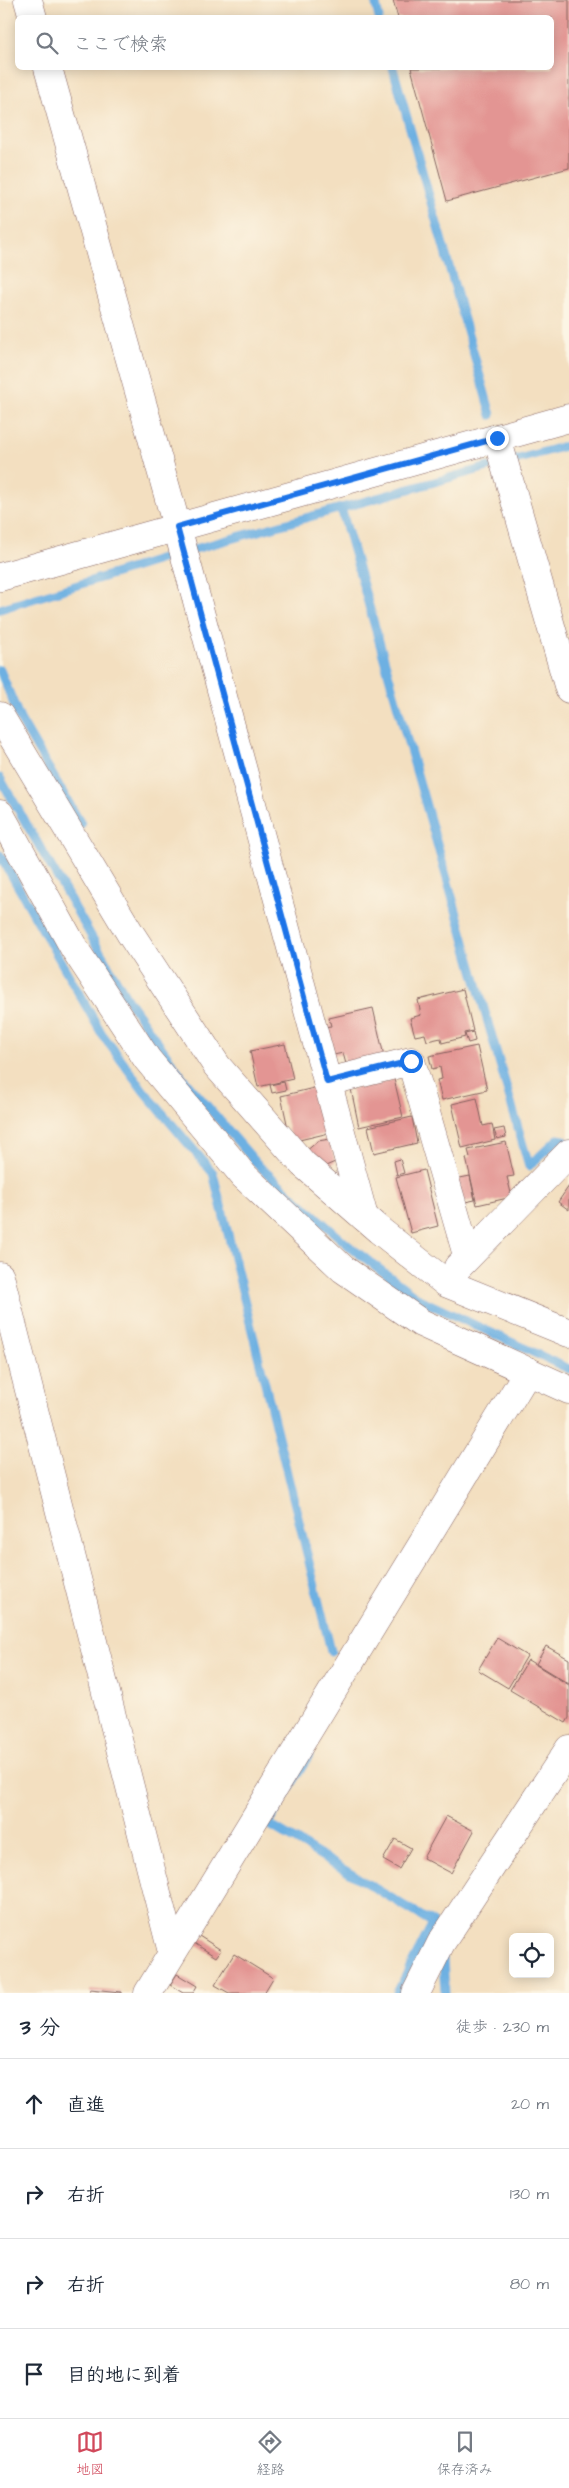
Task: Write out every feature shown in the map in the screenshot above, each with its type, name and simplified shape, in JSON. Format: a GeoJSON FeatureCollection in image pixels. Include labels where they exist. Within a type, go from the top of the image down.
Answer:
{"type":"FeatureCollection","features":[{"type":"Feature","properties":{"kind":"street"},"geometry":{"type":"LineString","coordinates":[[28,0],[32,15]]}},
{"type":"Feature","properties":{"kind":"street"},"geometry":{"type":"LineString","coordinates":[[49,70],[177,527],[364,1217]]}},
{"type":"Feature","properties":{"kind":"street"},"geometry":{"type":"LineString","coordinates":[[0,577],[569,418]]}},
{"type":"Feature","properties":{"kind":"street"},"geometry":{"type":"LineString","coordinates":[[497,438],[569,689]]}},
{"type":"Feature","properties":{"kind":"street"},"geometry":{"type":"LineString","coordinates":[[0,716],[130,933],[217,1066],[303,1164],[364,1217],[446,1283],[569,1333]]}},
{"type":"Feature","properties":{"kind":"street"},"geometry":{"type":"LineString","coordinates":[[0,814],[74,948],[147,1060],[244,1176],[343,1269],[422,1323],[569,1390]]}},
{"type":"Feature","properties":{"kind":"street"},"geometry":{"type":"LineString","coordinates":[[327,1082],[411,1061],[467,1255]]}},
{"type":"Feature","properties":{"kind":"street"},"geometry":{"type":"LineString","coordinates":[[446,1283],[467,1255],[569,1153]]}},
{"type":"Feature","properties":{"kind":"street"},"geometry":{"type":"LineString","coordinates":[[0,1276],[172,1952]]}},
{"type":"Feature","properties":{"kind":"street"},"geometry":{"type":"LineString","coordinates":[[148,1993],[528,1371]]}},
{"type":"Feature","properties":{"kind":"street"},"geometry":{"type":"LineString","coordinates":[[416,1993],[441,1943],[569,1749]]}},
{"type":"Feature","properties":{"kind":"building"},"geometry":{"type":"Polygon","coordinates":[[[393,0],[569,0],[569,168],[447,201],[412,70],[554,70],[554,15],[397,15],[393,0]]]}},
{"type":"Feature","properties":{"kind":"building"},"geometry":{"type":"Polygon","coordinates":[[[463,989],[473,1031],[464,1033],[465,1037],[442,1043],[441,1038],[427,1041],[425,1034],[415,1036],[410,1018],[421,1015],[418,1000],[463,989]]]}},
{"type":"Feature","properties":{"kind":"building"},"geometry":{"type":"Polygon","coordinates":[[[373,1008],[384,1056],[346,1064],[343,1053],[329,1056],[323,1027],[331,1026],[329,1018],[373,1008]]]}},
{"type":"Feature","properties":{"kind":"building"},"geometry":{"type":"Polygon","coordinates":[[[473,1032],[475,1041],[468,1043],[465,1034],[473,1032]]]}},
{"type":"Feature","properties":{"kind":"building"},"geometry":{"type":"Polygon","coordinates":[[[285,1044],[293,1079],[258,1087],[250,1051],[285,1044]]]}},
{"type":"Feature","properties":{"kind":"building"},"geometry":{"type":"Polygon","coordinates":[[[477,1046],[487,1090],[442,1100],[437,1080],[442,1079],[440,1067],[432,1069],[429,1056],[477,1046]]]}},
{"type":"Feature","properties":{"kind":"building"},"geometry":{"type":"Polygon","coordinates":[[[394,1079],[403,1117],[359,1127],[351,1089],[394,1079]]]}},
{"type":"Feature","properties":{"kind":"building"},"geometry":{"type":"Polygon","coordinates":[[[284,1082],[286,1090],[272,1093],[270,1085],[284,1082]]]}},
{"type":"Feature","properties":{"kind":"building"},"geometry":{"type":"Polygon","coordinates":[[[318,1087],[329,1133],[291,1142],[281,1096],[318,1087]]]}},
{"type":"Feature","properties":{"kind":"building"},"geometry":{"type":"Polygon","coordinates":[[[477,1098],[483,1126],[492,1124],[495,1140],[462,1148],[452,1104],[477,1098]]]}},
{"type":"Feature","properties":{"kind":"building"},"geometry":{"type":"Polygon","coordinates":[[[412,1117],[417,1143],[374,1153],[368,1127],[412,1117]]]}},
{"type":"Feature","properties":{"kind":"building"},"geometry":{"type":"Polygon","coordinates":[[[504,1128],[506,1137],[497,1139],[494,1130],[504,1128]]]}},
{"type":"Feature","properties":{"kind":"building"},"geometry":{"type":"Polygon","coordinates":[[[330,1139],[335,1162],[319,1169],[305,1152],[318,1141],[330,1139]]]}},
{"type":"Feature","properties":{"kind":"building"},"geometry":{"type":"Polygon","coordinates":[[[506,1142],[514,1176],[507,1177],[512,1197],[477,1205],[466,1158],[470,1157],[468,1150],[506,1142]]]}},
{"type":"Feature","properties":{"kind":"building"},"geometry":{"type":"Polygon","coordinates":[[[400,1159],[404,1173],[397,1175],[394,1161],[400,1159]]]}},
{"type":"Feature","properties":{"kind":"building"},"geometry":{"type":"Polygon","coordinates":[[[424,1170],[438,1226],[411,1233],[396,1177],[424,1170]]]}},
{"type":"Feature","properties":{"kind":"building"},"geometry":{"type":"Polygon","coordinates":[[[470,1176],[475,1200],[460,1203],[455,1179],[470,1176]]]}},
{"type":"Feature","properties":{"kind":"building"},"geometry":{"type":"Polygon","coordinates":[[[569,1186],[569,1210],[558,1202],[569,1186]]]}},
{"type":"Feature","properties":{"kind":"building"},"geometry":{"type":"Polygon","coordinates":[[[497,1638],[527,1656],[508,1688],[478,1670],[497,1638]]]}},
{"type":"Feature","properties":{"kind":"building"},"geometry":{"type":"Polygon","coordinates":[[[546,1646],[569,1659],[569,1684],[536,1664],[546,1646]]]}},
{"type":"Feature","properties":{"kind":"building"},"geometry":{"type":"Polygon","coordinates":[[[528,1660],[569,1685],[569,1718],[566,1723],[510,1690],[528,1660]]]}},
{"type":"Feature","properties":{"kind":"building"},"geometry":{"type":"Polygon","coordinates":[[[446,1816],[474,1831],[451,1873],[423,1858],[446,1816]]]}},
{"type":"Feature","properties":{"kind":"building"},"geometry":{"type":"Polygon","coordinates":[[[395,1839],[411,1848],[399,1869],[383,1860],[395,1839]]]}},
{"type":"Feature","properties":{"kind":"building"},"geometry":{"type":"Polygon","coordinates":[[[199,1936],[221,1950],[216,1957],[194,1943],[199,1936]]]}},
{"type":"Feature","properties":{"kind":"building"},"geometry":{"type":"Polygon","coordinates":[[[234,1954],[273,1978],[264,1993],[229,1993],[215,1985],[234,1954]]]}},
{"type":"Feature","properties":{"kind":"building"},"geometry":{"type":"Polygon","coordinates":[[[177,1974],[197,1986],[193,1993],[183,1993],[170,1985],[177,1974]]]}},
{"type":"Feature","properties":{"kind":"building"},"geometry":{"type":"Polygon","coordinates":[[[90,1989],[122,1992],[122,1993],[90,1993],[90,1989]]]}},
{"type":"Feature","properties":{"kind":"waterway"},"geometry":{"type":"LineString","coordinates":[[375,0],[378,15]]}},
{"type":"Feature","properties":{"kind":"waterway"},"geometry":{"type":"LineString","coordinates":[[394,70],[491,415]]}},
{"type":"Feature","properties":{"kind":"waterway"},"geometry":{"type":"LineString","coordinates":[[515,460],[569,445]]}},
{"type":"Feature","properties":{"kind":"waterway"},"geometry":{"type":"LineString","coordinates":[[191,550],[488,467]]}},
{"type":"Feature","properties":{"kind":"waterway"},"geometry":{"type":"LineString","coordinates":[[341,508],[529,1166],[558,1139],[564,1140]]}},
{"type":"Feature","properties":{"kind":"waterway"},"geometry":{"type":"LineString","coordinates":[[0,609],[165,558]]}},
{"type":"Feature","properties":{"kind":"waterway"},"geometry":{"type":"LineString","coordinates":[[0,670],[20,719],[81,824]]}},
{"type":"Feature","properties":{"kind":"waterway"},"geometry":{"type":"LineString","coordinates":[[0,778],[128,1000],[183,1078],[259,1166],[349,1246],[419,1299],[569,1369]]}},
{"type":"Feature","properties":{"kind":"waterway"},"geometry":{"type":"LineString","coordinates":[[0,855],[102,1034],[143,1090],[213,1173],[331,1651]]}},
{"type":"Feature","properties":{"kind":"waterway"},"geometry":{"type":"LineString","coordinates":[[309,1755],[268,1824],[433,1923],[397,1993]]}},
{"type":"Feature","properties":{"kind":"waterway"},"geometry":{"type":"LineString","coordinates":[[443,1958],[445,1993]]}},
{"type":"Feature","properties":{"kind":"route"},"geometry":{"type":"LineString","coordinates":[[411,1061],[327,1082],[177,527],[497,438]]}}]}
